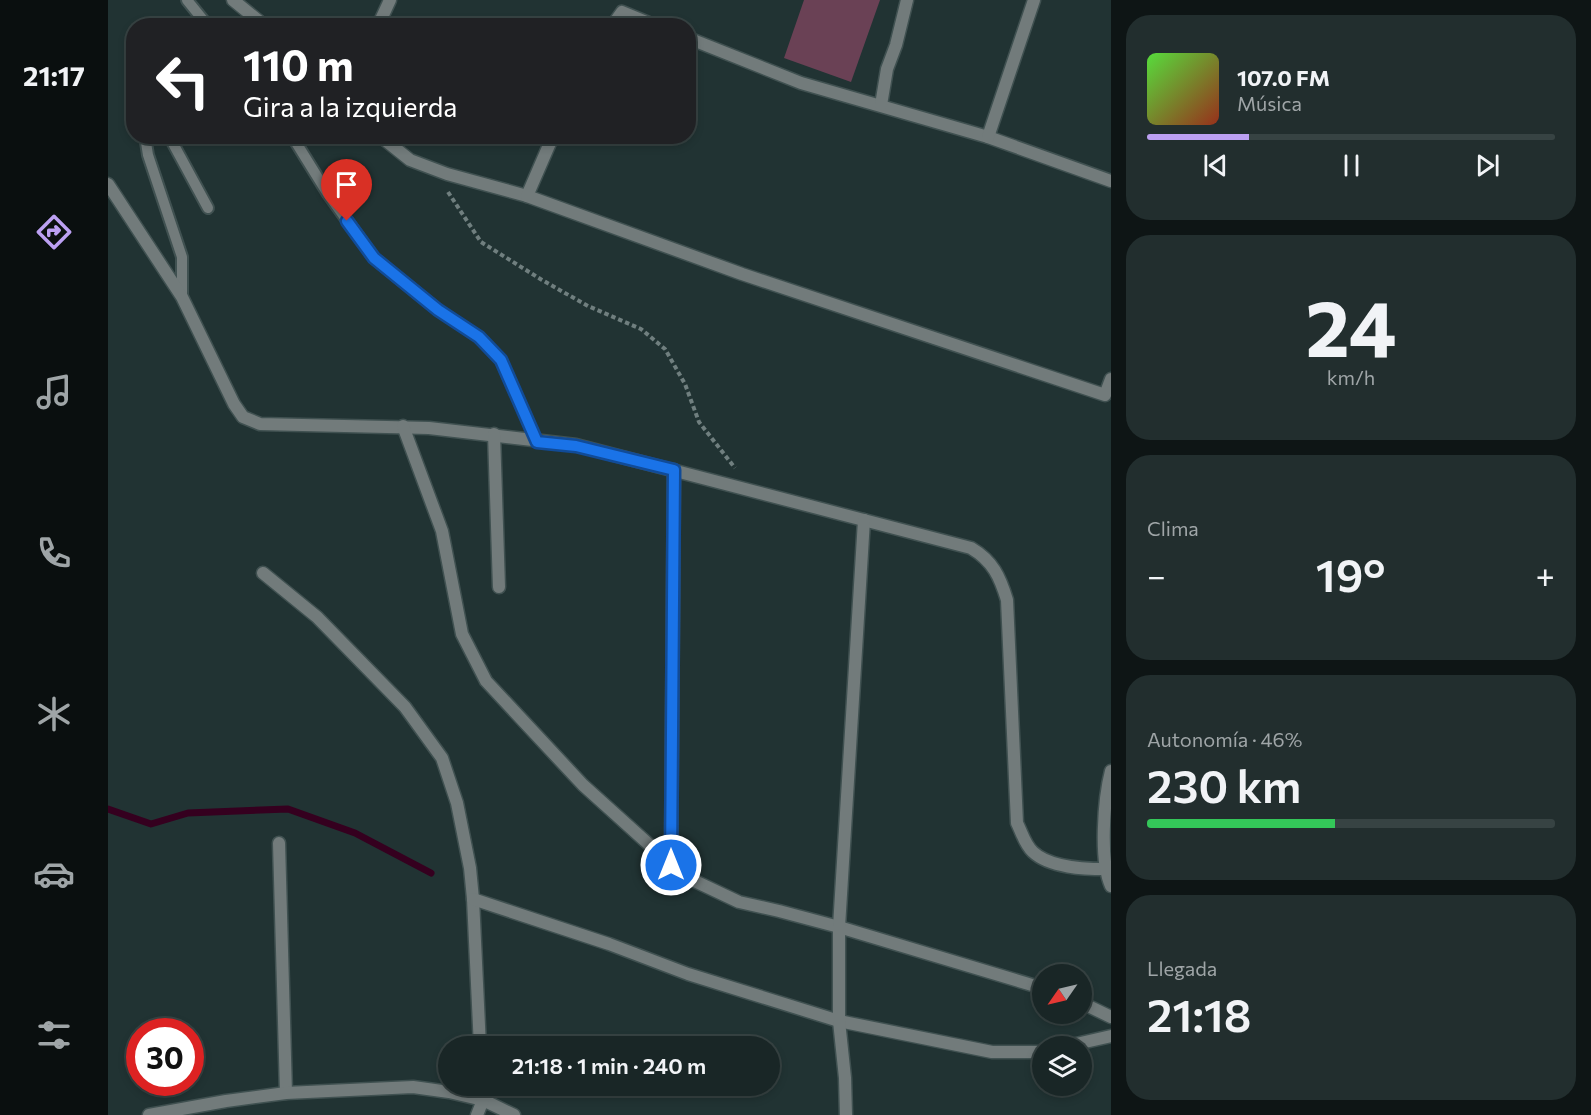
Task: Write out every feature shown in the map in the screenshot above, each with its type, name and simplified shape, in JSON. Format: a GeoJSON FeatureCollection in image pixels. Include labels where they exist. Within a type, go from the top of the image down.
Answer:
{"type":"FeatureCollection","features":[{"type":"Feature","properties":{"kind":"street"},"geometry":{"type":"LineString","coordinates":[[233,0],[255,18]]}},
{"type":"Feature","properties":{"kind":"street"},"geometry":{"type":"LineString","coordinates":[[382,18],[390,0]]}},
{"type":"Feature","properties":{"kind":"street"},"geometry":{"type":"LineString","coordinates":[[881,105],[887,69],[896,45],[907,0]]}},
{"type":"Feature","properties":{"kind":"street"},"geometry":{"type":"LineString","coordinates":[[988,137],[1034,0]]}},
{"type":"Feature","properties":{"kind":"street"},"geometry":{"type":"LineString","coordinates":[[618,18],[622,12],[637,18]]}},
{"type":"Feature","properties":{"kind":"street"},"geometry":{"type":"LineString","coordinates":[[696,41],[801,83],[988,137],[1111,181]]}},
{"type":"Feature","properties":{"kind":"street"},"geometry":{"type":"LineString","coordinates":[[390,144],[410,160],[447,174],[527,196],[742,274],[1105,395],[1111,379]]}},
{"type":"Feature","properties":{"kind":"street"},"geometry":{"type":"LineString","coordinates":[[527,196],[550,144]]}},
{"type":"Feature","properties":{"kind":"street"},"geometry":{"type":"LineString","coordinates":[[108,184],[182,297],[234,404],[243,417],[260,424],[403,426],[494,434],[576,446],[971,548],[983,555],[994,566],[1000,577],[1007,600],[1017,823],[1029,847],[1041,858],[1066,865],[1106,869]]}},
{"type":"Feature","properties":{"kind":"street"},"geometry":{"type":"LineString","coordinates":[[403,426],[442,531],[462,634],[486,681],[583,785],[671,865],[684,876],[740,902],[839,927],[1032,985]]}},
{"type":"Feature","properties":{"kind":"street"},"geometry":{"type":"LineString","coordinates":[[494,434],[499,586]]}},
{"type":"Feature","properties":{"kind":"street"},"geometry":{"type":"LineString","coordinates":[[671,865],[674,470]]}},
{"type":"Feature","properties":{"kind":"street"},"geometry":{"type":"LineString","coordinates":[[846,1115],[839,1021],[839,927],[864,520]]}},
{"type":"Feature","properties":{"kind":"street"},"geometry":{"type":"LineString","coordinates":[[263,573],[317,617],[405,707],[442,758],[458,803],[470,868],[479,1036]]}},
{"type":"Feature","properties":{"kind":"street"},"geometry":{"type":"LineString","coordinates":[[1111,771],[1106,795],[1106,869],[1111,885]]}},
{"type":"Feature","properties":{"kind":"street"},"geometry":{"type":"LineString","coordinates":[[279,843],[286,1093]]}},
{"type":"Feature","properties":{"kind":"street"},"geometry":{"type":"LineString","coordinates":[[473,899],[609,944],[688,974],[839,1021],[992,1052],[1032,1052]]}},
{"type":"Feature","properties":{"kind":"street"},"geometry":{"type":"LineString","coordinates":[[1092,1008],[1111,1017]]}},
{"type":"Feature","properties":{"kind":"street"},"geometry":{"type":"LineString","coordinates":[[1092,1040],[1111,1036]]}},
{"type":"Feature","properties":{"kind":"street"},"geometry":{"type":"LineString","coordinates":[[149,1115],[286,1093],[413,1087],[483,1100],[514,1115]]}},
{"type":"Feature","properties":{"kind":"street"},"geometry":{"type":"LineString","coordinates":[[477,1115],[483,1096]]}},
{"type":"Feature","properties":{"kind":"street"},"geometry":{"type":"LineString","coordinates":[[226,1101],[227,1115]]}},
{"type":"Feature","properties":{"kind":"lane"},"geometry":{"type":"LineString","coordinates":[[187,0],[202,18]]}},
{"type":"Feature","properties":{"kind":"lane"},"geometry":{"type":"LineString","coordinates":[[146,144],[182,257],[182,297]]}},
{"type":"Feature","properties":{"kind":"lane"},"geometry":{"type":"LineString","coordinates":[[173,144],[208,208]]}},
{"type":"Feature","properties":{"kind":"lane"},"geometry":{"type":"LineString","coordinates":[[297,144],[328,194],[374,258],[438,310],[479,337],[501,360],[537,442]]}},
{"type":"Feature","properties":{"kind":"path"},"geometry":{"type":"LineString","coordinates":[[447,174],[448,192],[481,242],[588,306],[641,329],[665,350],[685,384],[699,422],[752,490]]}},
{"type":"Feature","properties":{"kind":"shaded area"},"geometry":{"type":"Polygon","coordinates":[[[804,0],[880,0],[851,82],[784,58],[804,0]]]}},
{"type":"Feature","properties":{"kind":"waterway"},"geometry":{"type":"LineString","coordinates":[[108,809],[151,824],[188,813],[288,809],[355,833],[431,873]]}},
{"type":"Feature","properties":{"kind":"route"},"geometry":{"type":"LineString","coordinates":[[347,221],[374,258],[438,310],[479,337],[501,360],[537,442],[576,446],[674,470],[671,865]]}}]}
